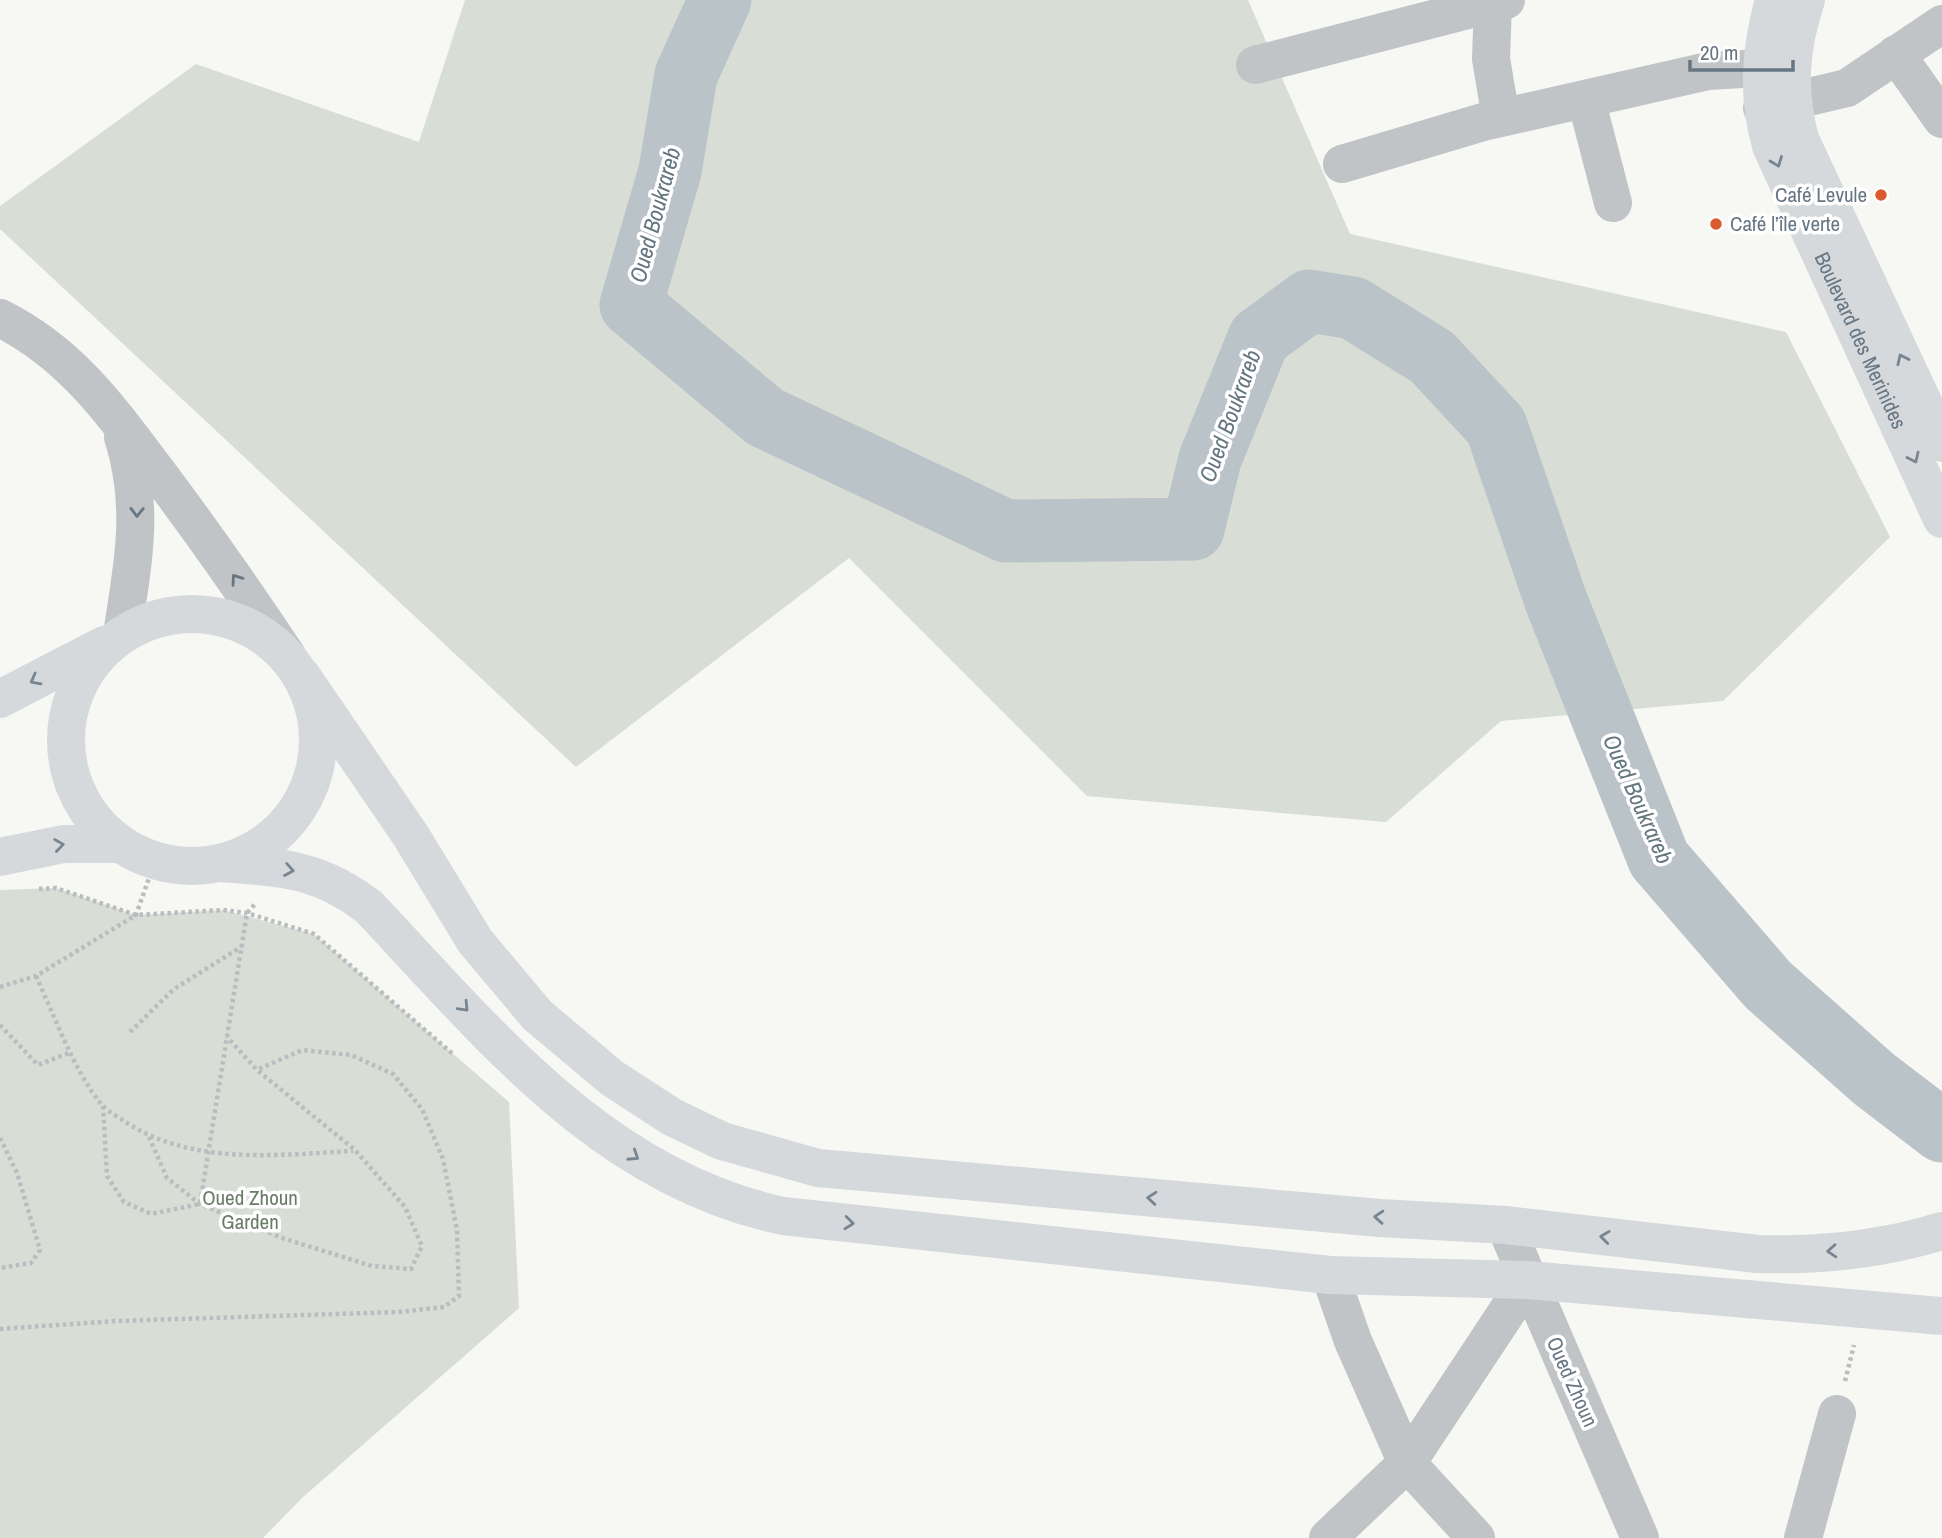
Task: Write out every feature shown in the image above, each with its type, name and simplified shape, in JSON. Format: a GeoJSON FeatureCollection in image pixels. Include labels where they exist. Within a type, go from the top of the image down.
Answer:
{"type":"FeatureCollection","features":[{"type":"Feature","properties":{"kind":"main road","name":"Boulevard des Merinides"},"geometry":{"type":"LineString","coordinates":[[1774,0],[1760,68],[1777,105],[1807,156],[1942,443]]}},
{"type":"Feature","properties":{"kind":"main road","name":"Boulevard des Merinides"},"geometry":{"type":"LineString","coordinates":[[1806,0],[1777,105],[1771,146],[1792,198],[1942,519]]}},
{"type":"Feature","properties":{"kind":"main road"},"geometry":{"type":"LineString","coordinates":[[0,699],[144,623],[167,616],[215,615],[249,627],[294,665],[411,836],[475,941],[537,1015],[612,1078],[672,1117],[722,1141],[785,1160],[854,1172],[1505,1225],[1757,1254],[1835,1251],[1942,1231]]}},
{"type":"Feature","properties":{"kind":"main road"},"geometry":{"type":"LineString","coordinates":[[119,637],[93,662],[76,689],[67,719],[65,751],[78,796],[96,822],[119,844],[155,861],[195,866],[221,863],[286,868],[322,877],[369,907],[496,1042],[610,1140],[672,1178],[732,1204],[783,1216],[1330,1275],[1528,1280],[1942,1316]]}},
{"type":"Feature","properties":{"kind":"main road"},"geometry":{"type":"LineString","coordinates":[[221,863],[254,850],[274,836],[297,810],[308,789],[317,755],[318,731],[315,708],[294,665]]}},
{"type":"Feature","properties":{"kind":"main road"},"geometry":{"type":"LineString","coordinates":[[0,857],[65,844],[119,844]]}},
{"type":"Feature","properties":{"kind":"street"},"geometry":{"type":"LineString","coordinates":[[1255,65],[1499,2],[1491,59],[1501,118]]}},
{"type":"Feature","properties":{"kind":"street"},"geometry":{"type":"LineString","coordinates":[[1777,105],[1847,88],[1942,24]]}},
{"type":"Feature","properties":{"kind":"street"},"geometry":{"type":"LineString","coordinates":[[1896,54],[1942,119]]}},
{"type":"Feature","properties":{"kind":"street"},"geometry":{"type":"LineString","coordinates":[[1342,164],[1501,118],[1708,71],[1760,68]]}},
{"type":"Feature","properties":{"kind":"street"},"geometry":{"type":"LineString","coordinates":[[1586,99],[1613,203]]}},
{"type":"Feature","properties":{"kind":"street"},"geometry":{"type":"LineString","coordinates":[[0,318],[65,360],[98,394],[240,584],[294,665]]}},
{"type":"Feature","properties":{"kind":"street"},"geometry":{"type":"LineString","coordinates":[[118,422],[131,462],[137,496],[136,545],[119,637]]}},
{"type":"Feature","properties":{"kind":"street","name":"Oued Zhoun"},"geometry":{"type":"LineString","coordinates":[[1505,1225],[1640,1538]]}},
{"type":"Feature","properties":{"kind":"street"},"geometry":{"type":"LineString","coordinates":[[1330,1275],[1353,1341],[1407,1463],[1476,1538]]}},
{"type":"Feature","properties":{"kind":"street"},"geometry":{"type":"LineString","coordinates":[[1328,1538],[1407,1463],[1528,1280]]}},
{"type":"Feature","properties":{"kind":"street"},"geometry":{"type":"LineString","coordinates":[[1803,1538],[1837,1414]]}},
{"type":"Feature","properties":{"kind":"path"},"geometry":{"type":"LineString","coordinates":[[0,987],[36,976],[136,915],[155,861]]}},
{"type":"Feature","properties":{"kind":"path"},"geometry":{"type":"LineString","coordinates":[[200,1204],[247,914],[286,868]]}},
{"type":"Feature","properties":{"kind":"path"},"geometry":{"type":"LineString","coordinates":[[130,1032],[174,989],[242,946]]}},
{"type":"Feature","properties":{"kind":"path"},"geometry":{"type":"LineString","coordinates":[[36,976],[71,1052],[103,1106],[149,1137],[208,1154],[275,1155],[355,1150]]}},
{"type":"Feature","properties":{"kind":"path"},"geometry":{"type":"LineString","coordinates":[[0,1025],[38,1065],[71,1052]]}},
{"type":"Feature","properties":{"kind":"path"},"geometry":{"type":"LineString","coordinates":[[149,1137],[167,1178],[200,1204],[282,1238],[372,1266],[411,1269],[422,1246],[405,1207],[355,1150],[257,1070],[228,1037]]}},
{"type":"Feature","properties":{"kind":"path"},"geometry":{"type":"LineString","coordinates":[[0,1329],[115,1321],[399,1312],[444,1307],[460,1296],[457,1230],[443,1158],[422,1109],[393,1074],[351,1055],[302,1050],[257,1070]]}},
{"type":"Feature","properties":{"kind":"path"},"geometry":{"type":"LineString","coordinates":[[103,1106],[107,1176],[124,1202],[151,1214],[200,1204]]}},
{"type":"Feature","properties":{"kind":"path"},"geometry":{"type":"LineString","coordinates":[[0,1138],[18,1172],[40,1250],[31,1263],[0,1268]]}},
{"type":"Feature","properties":{"kind":"path"},"geometry":{"type":"LineString","coordinates":[[1837,1414],[1863,1311]]}},
{"type":"Feature","properties":{"kind":"green space"},"geometry":{"type":"Polygon","coordinates":[[[465,0],[1248,0],[1350,234],[1786,332],[1890,537],[1723,701],[1501,721],[1386,822],[1087,796],[849,558],[576,767],[0,229],[0,206],[196,64],[419,142],[465,0]]]}},
{"type":"Feature","properties":{"kind":"green space","name":"Oued Zhoun Garden"},"geometry":{"type":"Polygon","coordinates":[[[56,888],[136,915],[223,910],[314,934],[509,1102],[519,1308],[302,1498],[263,1538],[0,1538],[0,890],[56,888]]]}},
{"type":"Feature","properties":{"kind":"waterway","name":"Oued Boukrareb"},"geometry":{"type":"LineString","coordinates":[[720,0],[686,75],[670,171],[631,305],[765,417],[1006,531],[1193,529],[1210,459],[1259,338],[1309,301],[1353,308],[1432,357],[1496,426],[1556,601],[1659,859],[1768,985],[1874,1079],[1942,1131]]}},
{"type":"Feature","properties":{"kind":"place","name":"Café Levule"},"geometry":{"type":"Point","coordinates":[1881,195]}},
{"type":"Feature","properties":{"kind":"place","name":"Café l’île verte"},"geometry":{"type":"Point","coordinates":[1716,224]}}]}
